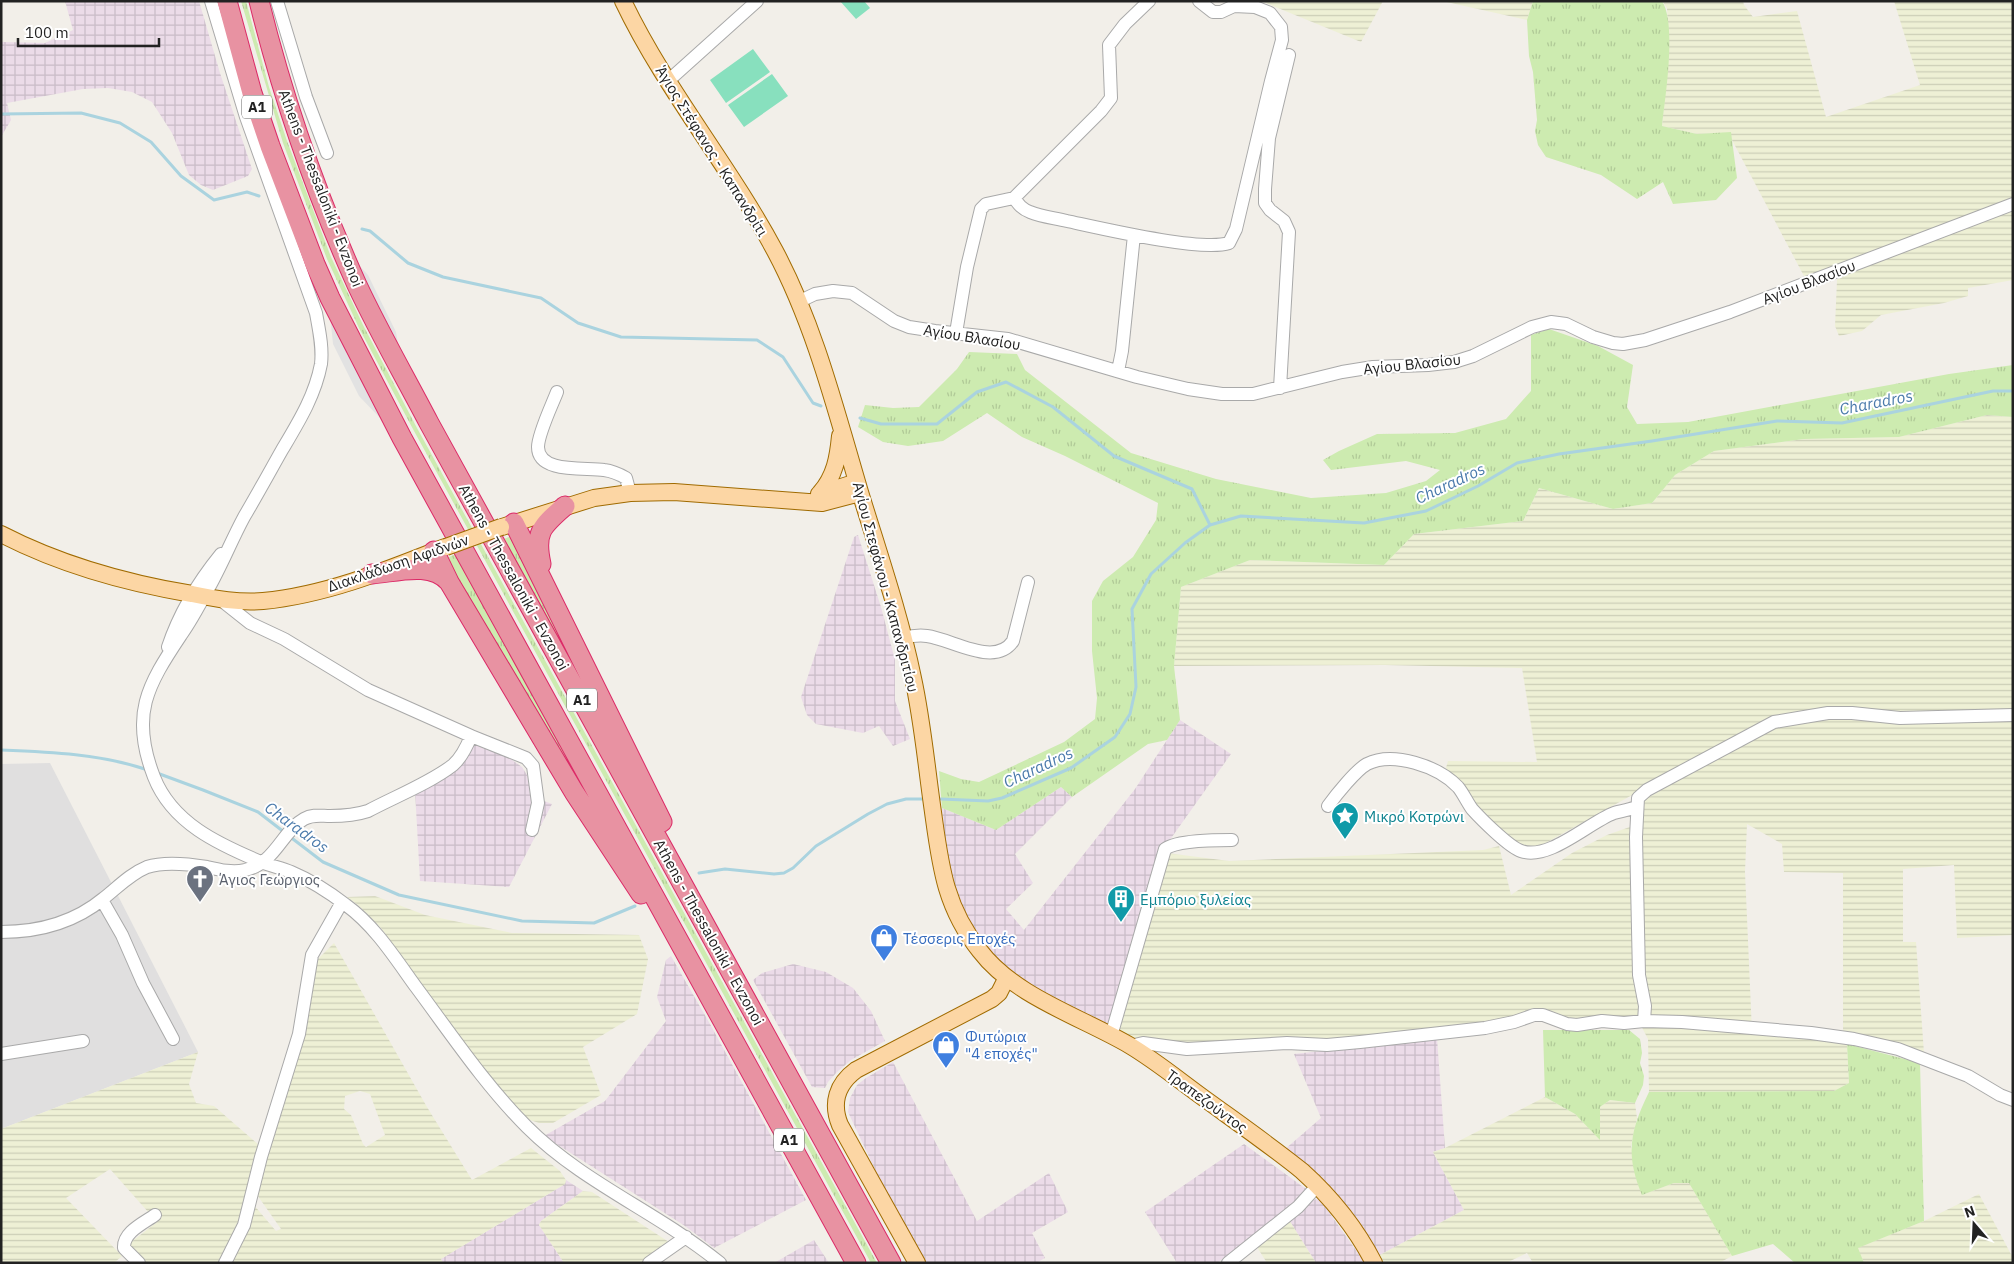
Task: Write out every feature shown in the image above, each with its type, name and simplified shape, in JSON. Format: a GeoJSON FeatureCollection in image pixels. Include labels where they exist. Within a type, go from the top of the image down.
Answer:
{"type":"FeatureCollection","features":[{"type":"Feature","properties":{"kind":"highway","name":"Athens - Thessaloniki - Evzonoi"},"geometry":{"type":"LineString","coordinates":[[227,1],[252,93],[330,305],[856,1263]]}},
{"type":"Feature","properties":{"kind":"highway","name":"Athens - Thessaloniki - Evzonoi"},"geometry":{"type":"LineString","coordinates":[[259,1],[294,119],[358,285],[403,374],[891,1263]]}},
{"type":"Feature","properties":{"kind":"highway"},"geometry":{"type":"LineString","coordinates":[[398,350],[403,374]]}},
{"type":"Feature","properties":{"kind":"highway"},"geometry":{"type":"LineString","coordinates":[[388,426],[402,438]]}},
{"type":"Feature","properties":{"kind":"highway"},"geometry":{"type":"LineString","coordinates":[[546,584],[538,546],[539,532],[565,506]]}},
{"type":"Feature","properties":{"kind":"highway"},"geometry":{"type":"LineString","coordinates":[[507,525],[546,584],[572,641],[694,888],[734,977]]}},
{"type":"Feature","properties":{"kind":"highway"},"geometry":{"type":"LineString","coordinates":[[440,549],[449,582]]}},
{"type":"Feature","properties":{"kind":"highway"},"geometry":{"type":"LineString","coordinates":[[372,574],[432,570],[449,582],[574,792],[706,990]]}},
{"type":"Feature","properties":{"kind":"main road","name":"Άγιος Στέφανος - Καπανδρίτι"},"geometry":{"type":"LineString","coordinates":[[623,1],[642,38],[668,81],[756,218],[777,256],[798,302]]}},
{"type":"Feature","properties":{"kind":"main road","name":"Αγίου Στεφάνου - Καπανδριτίου"},"geometry":{"type":"LineString","coordinates":[[798,302],[821,363],[903,638],[916,690],[946,889],[955,913],[966,932],[987,960],[1006,979]]}},
{"type":"Feature","properties":{"kind":"main road"},"geometry":{"type":"LineString","coordinates":[[820,493],[831,478],[836,465],[840,426]]}},
{"type":"Feature","properties":{"kind":"main road","name":"Διακλάδωση Αφιδνών"},"geometry":{"type":"LineString","coordinates":[[801,502],[820,493],[859,487]]}},
{"type":"Feature","properties":{"kind":"main road","name":"Διακλάδωση Αφιδνών"},"geometry":{"type":"LineString","coordinates":[[1,534],[24,546],[87,570],[160,589],[241,602],[290,598],[372,574],[507,525],[594,498],[630,493],[674,492],[822,503],[859,487]]}},
{"type":"Feature","properties":{"kind":"main road"},"geometry":{"type":"LineString","coordinates":[[917,1263],[840,1125],[836,1108],[837,1094],[842,1083],[856,1070],[992,999],[1006,979]]}},
{"type":"Feature","properties":{"kind":"main road","name":"Τραπεζούντος"},"geometry":{"type":"LineString","coordinates":[[1006,979],[1130,1046],[1284,1157],[1318,1186],[1353,1228],[1374,1263]]}},
{"type":"Feature","properties":{"kind":"street"},"geometry":{"type":"LineString","coordinates":[[211,1],[246,117],[289,242],[316,313],[321,347],[319,373],[304,413],[229,545],[219,570],[199,596],[182,633],[164,658],[151,684],[143,718],[143,732],[150,766],[163,794],[174,810],[204,835],[263,862],[291,872],[312,883],[360,915],[386,946],[489,1084],[526,1126],[573,1165],[686,1237],[720,1263]]}},
{"type":"Feature","properties":{"kind":"street"},"geometry":{"type":"LineString","coordinates":[[277,1],[306,97],[326,153]]}},
{"type":"Feature","properties":{"kind":"street"},"geometry":{"type":"LineString","coordinates":[[668,81],[757,1]]}},
{"type":"Feature","properties":{"kind":"street"},"geometry":{"type":"LineString","coordinates":[[956,333],[966,267],[982,209],[986,204],[1014,198],[1101,111],[1111,98],[1109,45],[1125,24],[1149,1]]}},
{"type":"Feature","properties":{"kind":"street"},"geometry":{"type":"LineString","coordinates":[[1014,198],[1020,208],[1032,213],[1187,243],[1221,245],[1229,243],[1236,229],[1270,81],[1282,40],[1281,26],[1270,12],[1256,7],[1234,6],[1221,12],[1212,12],[1198,1]]}},
{"type":"Feature","properties":{"kind":"street"},"geometry":{"type":"LineString","coordinates":[[1280,388],[1289,232],[1284,221],[1270,210],[1265,203],[1264,189],[1268,138],[1289,55]]}},
{"type":"Feature","properties":{"kind":"street","name":"Αγίου Βλασίου"},"geometry":{"type":"LineString","coordinates":[[798,302],[815,294],[833,291],[852,292],[894,320],[909,327],[1008,339],[1188,389],[1222,394],[1253,394],[1342,372],[1373,367],[1454,362],[1473,356],[1532,327],[1551,322],[1566,324],[1593,337],[1613,343],[1624,344],[1645,340],[1730,312],[2013,204]]}},
{"type":"Feature","properties":{"kind":"street"},"geometry":{"type":"LineString","coordinates":[[1118,371],[1122,351],[1134,234]]}},
{"type":"Feature","properties":{"kind":"street"},"geometry":{"type":"LineString","coordinates":[[557,392],[539,441],[538,447],[543,460],[553,466],[605,470],[618,474],[626,478],[630,493]]}},
{"type":"Feature","properties":{"kind":"street"},"geometry":{"type":"LineString","coordinates":[[903,638],[927,636],[978,650],[994,653],[1001,652],[1008,648],[1013,641],[1028,582]]}},
{"type":"Feature","properties":{"kind":"street"},"geometry":{"type":"LineString","coordinates":[[221,600],[250,623],[284,639],[368,690],[471,736],[526,758],[533,766],[538,803],[532,830]]}},
{"type":"Feature","properties":{"kind":"street"},"geometry":{"type":"LineString","coordinates":[[1644,1021],[1645,1006],[1639,975],[1636,808],[1638,798],[1647,790],[1774,722],[1828,713],[1852,713],[1900,718],[2013,715]]}},
{"type":"Feature","properties":{"kind":"street"},"geometry":{"type":"LineString","coordinates":[[1,932],[24,932],[49,927],[72,919],[102,900],[134,873],[149,867],[178,864],[244,871],[263,862],[304,819],[315,815],[356,815],[368,811],[437,775],[453,764],[466,748],[471,736]]}},
{"type":"Feature","properties":{"kind":"street"},"geometry":{"type":"LineString","coordinates":[[1328,806],[1365,765],[1392,758],[1416,763],[1444,775],[1458,787],[1472,809],[1498,834],[1521,851],[1538,852],[1550,848],[1614,813],[1636,808]]}},
{"type":"Feature","properties":{"kind":"street"},"geometry":{"type":"LineString","coordinates":[[1111,1036],[1165,849],[1179,844],[1232,840]]}},
{"type":"Feature","properties":{"kind":"street"},"geometry":{"type":"LineString","coordinates":[[102,900],[122,935],[143,983],[173,1039]]}},
{"type":"Feature","properties":{"kind":"street"},"geometry":{"type":"LineString","coordinates":[[224,1263],[244,1225],[262,1157],[299,1034],[312,955],[342,902]]}},
{"type":"Feature","properties":{"kind":"street"},"geometry":{"type":"LineString","coordinates":[[1130,1046],[1143,1043],[1187,1050],[1288,1043],[1327,1045],[1485,1028],[1514,1022],[1534,1015],[1543,1015],[1566,1024],[1577,1025],[1602,1021],[1624,1023],[1644,1021],[1765,1028],[1811,1033],[1898,1049],[1968,1076],[2000,1095],[2013,1100]]}},
{"type":"Feature","properties":{"kind":"street"},"geometry":{"type":"LineString","coordinates":[[1,1054],[84,1041]]}},
{"type":"Feature","properties":{"kind":"street"},"geometry":{"type":"LineString","coordinates":[[1228,1263],[1298,1207],[1318,1186]]}},
{"type":"Feature","properties":{"kind":"street"},"geometry":{"type":"LineString","coordinates":[[139,1263],[124,1248],[123,1242],[128,1234],[156,1215]]}},
{"type":"Feature","properties":{"kind":"street"},"geometry":{"type":"LineString","coordinates":[[649,1263],[686,1237]]}},
{"type":"Feature","properties":{"kind":"shaded area"},"geometry":{"type":"Polygon","coordinates":[[[65,1],[199,1],[220,73],[252,169],[248,176],[213,190],[201,185],[189,175],[172,133],[152,102],[132,92],[108,88],[83,89],[7,103],[11,120],[1,137],[1,44],[2,42],[45,43],[73,30],[65,1]]]}},
{"type":"Feature","properties":{"kind":"shaded area"},"geometry":{"type":"Polygon","coordinates":[[[339,244],[368,275],[396,332],[404,380],[339,244]]]}},
{"type":"Feature","properties":{"kind":"shaded area"},"geometry":{"type":"Polygon","coordinates":[[[329,305],[382,420],[359,396],[333,344],[329,305]]]}},
{"type":"Feature","properties":{"kind":"shaded area"},"geometry":{"type":"Polygon","coordinates":[[[858,535],[881,607],[895,660],[895,701],[910,739],[893,746],[879,726],[863,733],[816,724],[807,715],[801,697],[854,537],[858,535]]]}},
{"type":"Feature","properties":{"kind":"shaded area"},"geometry":{"type":"Polygon","coordinates":[[[1180,720],[1231,754],[1162,851],[1110,1031],[1013,980],[966,926],[945,864],[942,808],[996,830],[1061,787],[1072,797],[1015,854],[1033,883],[1006,909],[1024,930],[1135,789],[1180,720]]]}},
{"type":"Feature","properties":{"kind":"shaded area"},"geometry":{"type":"Polygon","coordinates":[[[472,744],[508,757],[522,767],[527,775],[531,796],[552,804],[509,887],[420,881],[415,790],[472,744]]]}},
{"type":"Feature","properties":{"kind":"shaded area"},"geometry":{"type":"Polygon","coordinates":[[[50,763],[198,1052],[1,1129],[1,764],[50,763]]]}},
{"type":"Feature","properties":{"kind":"shaded area"},"geometry":{"type":"Polygon","coordinates":[[[671,956],[806,1200],[714,1248],[685,1226],[544,1136],[605,1101],[666,1021],[657,997],[666,960],[671,956]]]}},
{"type":"Feature","properties":{"kind":"shaded area"},"geometry":{"type":"Polygon","coordinates":[[[793,964],[826,972],[853,988],[871,1011],[885,1041],[851,1060],[837,1072],[825,1088],[812,1087],[753,980],[762,973],[793,964]]]}},
{"type":"Feature","properties":{"kind":"shaded area"},"geometry":{"type":"Polygon","coordinates":[[[1437,1038],[1445,1148],[1433,1152],[1464,1210],[1378,1256],[1284,1150],[1321,1118],[1294,1054],[1437,1038]]]}},
{"type":"Feature","properties":{"kind":"shaded area"},"geometry":{"type":"Polygon","coordinates":[[[893,1062],[977,1221],[1049,1173],[1068,1212],[1032,1233],[1045,1258],[1036,1263],[926,1263],[880,1180],[848,1112],[850,1098],[857,1085],[893,1062]]]}},
{"type":"Feature","properties":{"kind":"shaded area"},"geometry":{"type":"Polygon","coordinates":[[[1244,1144],[1308,1192],[1217,1263],[1177,1263],[1145,1212],[1244,1144]]]}},
{"type":"Feature","properties":{"kind":"shaded area"},"geometry":{"type":"Polygon","coordinates":[[[566,1180],[583,1191],[541,1221],[539,1225],[564,1263],[443,1263],[441,1259],[565,1184],[566,1180]]]}},
{"type":"Feature","properties":{"kind":"shaded area"},"geometry":{"type":"Polygon","coordinates":[[[1317,1199],[1321,1201],[1365,1263],[1316,1263],[1289,1220],[1312,1200],[1317,1199]]]}},
{"type":"Feature","properties":{"kind":"shaded area"},"geometry":{"type":"Polygon","coordinates":[[[814,1240],[829,1263],[774,1263],[814,1240]]]}},
{"type":"Feature","properties":{"kind":"green space"},"geometry":{"type":"Polygon","coordinates":[[[241,1],[246,1],[269,87],[287,141],[331,257],[363,325],[417,428],[877,1263],[871,1263],[359,328],[327,259],[283,143],[241,1]]]}},
{"type":"Feature","properties":{"kind":"green space"},"geometry":{"type":"Polygon","coordinates":[[[840,1],[864,1],[870,8],[856,19],[840,1]]]}},
{"type":"Feature","properties":{"kind":"green space"},"geometry":{"type":"Polygon","coordinates":[[[1261,1],[1383,1],[1361,42],[1261,1]]]}},
{"type":"Feature","properties":{"kind":"green space"},"geometry":{"type":"Polygon","coordinates":[[[1442,1],[1533,1],[1527,20],[1442,1]]]}},
{"type":"Feature","properties":{"kind":"green space"},"geometry":{"type":"Polygon","coordinates":[[[1533,1],[1662,1],[1669,26],[1669,62],[1662,126],[1697,134],[1731,132],[1737,178],[1716,200],[1673,204],[1663,182],[1637,199],[1601,175],[1546,157],[1538,145],[1535,131],[1537,120],[1533,72],[1529,56],[1527,20],[1533,1]]]}},
{"type":"Feature","properties":{"kind":"green space"},"geometry":{"type":"Polygon","coordinates":[[[1662,1],[1743,1],[1753,17],[1797,11],[1826,117],[1920,85],[1894,1],[2013,1],[2013,199],[1805,278],[1730,133],[1697,134],[1662,126],[1669,54],[1667,8],[1662,1]]]}},
{"type":"Feature","properties":{"kind":"green space"},"geometry":{"type":"Polygon","coordinates":[[[753,49],[770,72],[726,103],[710,80],[753,49]]]}},
{"type":"Feature","properties":{"kind":"green space"},"geometry":{"type":"Polygon","coordinates":[[[772,74],[788,96],[744,127],[728,105],[772,74]]]}},
{"type":"Feature","properties":{"kind":"green space"},"geometry":{"type":"Polygon","coordinates":[[[2013,211],[2013,280],[1968,288],[1968,296],[1944,303],[1881,315],[1862,331],[1839,336],[1835,326],[1837,280],[1841,275],[2013,211]]]}},
{"type":"Feature","properties":{"kind":"green space"},"geometry":{"type":"Polygon","coordinates":[[[1549,329],[1598,346],[1633,365],[1627,407],[1637,424],[1688,422],[1949,374],[2013,365],[2013,417],[1987,415],[1899,437],[1804,439],[1714,451],[1675,475],[1652,503],[1613,509],[1539,488],[1523,521],[1414,534],[1384,565],[1250,560],[1181,587],[1174,666],[1180,720],[1167,740],[1148,744],[1072,797],[1061,787],[996,830],[942,808],[939,771],[961,779],[979,782],[1064,742],[1095,719],[1097,698],[1092,651],[1092,601],[1103,581],[1133,557],[1156,520],[1158,503],[1065,456],[1022,437],[987,413],[943,441],[908,446],[883,442],[858,427],[865,405],[893,408],[919,407],[957,369],[969,352],[1017,354],[1025,370],[1131,453],[1216,479],[1311,498],[1386,493],[1426,481],[1440,470],[1406,461],[1331,470],[1323,460],[1377,434],[1455,433],[1506,419],[1531,391],[1531,335],[1549,329]]]}},
{"type":"Feature","properties":{"kind":"green space"},"geometry":{"type":"Polygon","coordinates":[[[1987,415],[2013,417],[2013,935],[1957,938],[1954,865],[1903,869],[1903,942],[1916,942],[1924,1053],[1843,1034],[1843,873],[1784,872],[1782,844],[1747,824],[1745,872],[1752,1032],[1805,1037],[1847,1044],[1849,1083],[1834,1091],[1649,1092],[1648,1039],[1637,1018],[1574,1021],[1534,1008],[1502,1021],[1327,1041],[1185,1045],[1137,1039],[1116,1032],[1167,853],[1229,861],[1483,850],[1499,846],[1511,895],[1572,853],[1607,835],[1641,823],[1642,801],[1702,766],[1699,758],[1542,845],[1531,848],[1519,845],[1499,829],[1474,804],[1446,768],[1448,761],[1537,762],[1522,668],[1385,665],[1174,666],[1181,587],[1250,560],[1384,565],[1414,534],[1523,521],[1539,488],[1613,509],[1652,503],[1675,475],[1714,451],[1804,439],[1899,437],[1987,415]]]}},
{"type":"Feature","properties":{"kind":"green space"},"geometry":{"type":"Polygon","coordinates":[[[511,536],[664,839],[499,541],[511,536]]]}},
{"type":"Feature","properties":{"kind":"green space"},"geometry":{"type":"Polygon","coordinates":[[[458,553],[630,871],[449,566],[447,558],[458,553]]]}},
{"type":"Feature","properties":{"kind":"green space"},"geometry":{"type":"Polygon","coordinates":[[[375,896],[425,915],[512,933],[639,935],[648,959],[637,1014],[583,1047],[601,1095],[553,1123],[539,1123],[527,1119],[480,1065],[381,928],[347,897],[375,896]]]}},
{"type":"Feature","properties":{"kind":"green space"},"geometry":{"type":"Polygon","coordinates":[[[334,943],[427,1107],[472,1180],[531,1148],[560,1171],[566,1180],[565,1184],[441,1259],[443,1263],[229,1263],[252,1203],[276,1231],[281,1229],[255,1192],[316,961],[334,943]],[[360,1091],[345,1096],[344,1109],[351,1115],[366,1147],[385,1135],[370,1094],[360,1091]]]}},
{"type":"Feature","properties":{"kind":"green space"},"geometry":{"type":"Polygon","coordinates":[[[1543,1030],[1629,1030],[1640,1039],[1642,1053],[1640,1063],[1644,1076],[1643,1085],[1635,1103],[1610,1100],[1600,1107],[1600,1140],[1575,1114],[1545,1097],[1543,1030]]]}},
{"type":"Feature","properties":{"kind":"green space"},"geometry":{"type":"Polygon","coordinates":[[[1847,1044],[1920,1063],[1924,1221],[1858,1248],[1864,1263],[1795,1263],[1773,1244],[1732,1256],[1689,1183],[1674,1183],[1642,1195],[1633,1167],[1632,1143],[1638,1119],[1649,1092],[1834,1091],[1849,1083],[1847,1044]]]}},
{"type":"Feature","properties":{"kind":"green space"},"geometry":{"type":"Polygon","coordinates":[[[198,1052],[189,1084],[196,1103],[214,1106],[259,1145],[241,1220],[220,1263],[144,1263],[126,1246],[157,1222],[110,1169],[66,1198],[122,1256],[114,1263],[1,1263],[1,1129],[198,1052]]]}},
{"type":"Feature","properties":{"kind":"green space"},"geometry":{"type":"Polygon","coordinates":[[[1545,1097],[1575,1114],[1600,1139],[1600,1107],[1610,1100],[1635,1103],[1637,1118],[1631,1146],[1642,1195],[1674,1183],[1689,1182],[1732,1256],[1719,1263],[1533,1263],[1527,1253],[1506,1263],[1382,1263],[1378,1256],[1464,1210],[1433,1152],[1445,1148],[1545,1097]]]}},
{"type":"Feature","properties":{"kind":"green space"},"geometry":{"type":"Polygon","coordinates":[[[583,1191],[592,1192],[672,1244],[645,1263],[564,1263],[539,1225],[541,1221],[583,1191]]]}},
{"type":"Feature","properties":{"kind":"green space"},"geometry":{"type":"Polygon","coordinates":[[[1979,1194],[2013,1258],[2013,1263],[1864,1263],[1857,1248],[1924,1221],[1979,1194]]]}},
{"type":"Feature","properties":{"kind":"green space"},"geometry":{"type":"Polygon","coordinates":[[[1289,1220],[1316,1263],[1267,1263],[1257,1247],[1289,1220]]]}},
{"type":"Feature","properties":{"kind":"waterway"},"geometry":{"type":"LineString","coordinates":[[1,114],[81,113],[120,123],[151,142],[181,176],[214,200],[247,192],[259,196]]}},
{"type":"Feature","properties":{"kind":"waterway"},"geometry":{"type":"LineString","coordinates":[[362,229],[370,231],[408,263],[443,277],[541,298],[578,323],[621,337],[757,340],[783,357],[813,403],[821,406]]}},
{"type":"Feature","properties":{"kind":"waterway"},"geometry":{"type":"LineString","coordinates":[[860,418],[881,424],[937,424],[977,392],[1006,382],[1053,407],[1114,456],[1192,489],[1210,525]]}},
{"type":"Feature","properties":{"kind":"waterway","name":"Charadros"},"geometry":{"type":"LineString","coordinates":[[941,799],[988,801],[1002,798],[1071,768],[1115,737],[1130,714],[1136,687],[1132,609],[1151,574],[1185,543],[1210,525],[1241,516],[1364,523],[1426,511],[1478,486],[1517,463],[1559,454],[1777,421],[1842,423],[1993,391],[2013,391]]}},
{"type":"Feature","properties":{"kind":"waterway","name":"Charadros"},"geometry":{"type":"LineString","coordinates":[[1,750],[94,757],[148,770]]}},
{"type":"Feature","properties":{"kind":"waterway","name":"Charadros"},"geometry":{"type":"LineString","coordinates":[[157,773],[258,812],[284,832]]}},
{"type":"Feature","properties":{"kind":"waterway","name":"Charadros"},"geometry":{"type":"LineString","coordinates":[[699,873],[725,869],[774,874],[784,873],[793,868],[816,846],[868,814],[887,804],[906,799],[922,799]]}},
{"type":"Feature","properties":{"kind":"waterway","name":"Charadros"},"geometry":{"type":"LineString","coordinates":[[289,836],[323,862],[399,895],[522,921],[594,923],[635,906]]}},
{"type":"Feature","properties":{"kind":"place","name":"Μικρό Κοτρώνι"},"geometry":{"type":"Point","coordinates":[1345,840]}},
{"type":"Feature","properties":{"kind":"place","name":"Άγιος Γεώργιος"},"geometry":{"type":"Point","coordinates":[200,903]}},
{"type":"Feature","properties":{"kind":"place","name":"Εμπόριο ξυλείας"},"geometry":{"type":"Point","coordinates":[1121,923]}},
{"type":"Feature","properties":{"kind":"place","name":"Τέσσερις Εποχές"},"geometry":{"type":"Point","coordinates":[884,962]}},
{"type":"Feature","properties":{"kind":"place","name":"Φυτώρια \"4 εποχές\""},"geometry":{"type":"Point","coordinates":[946,1069]}}]}
